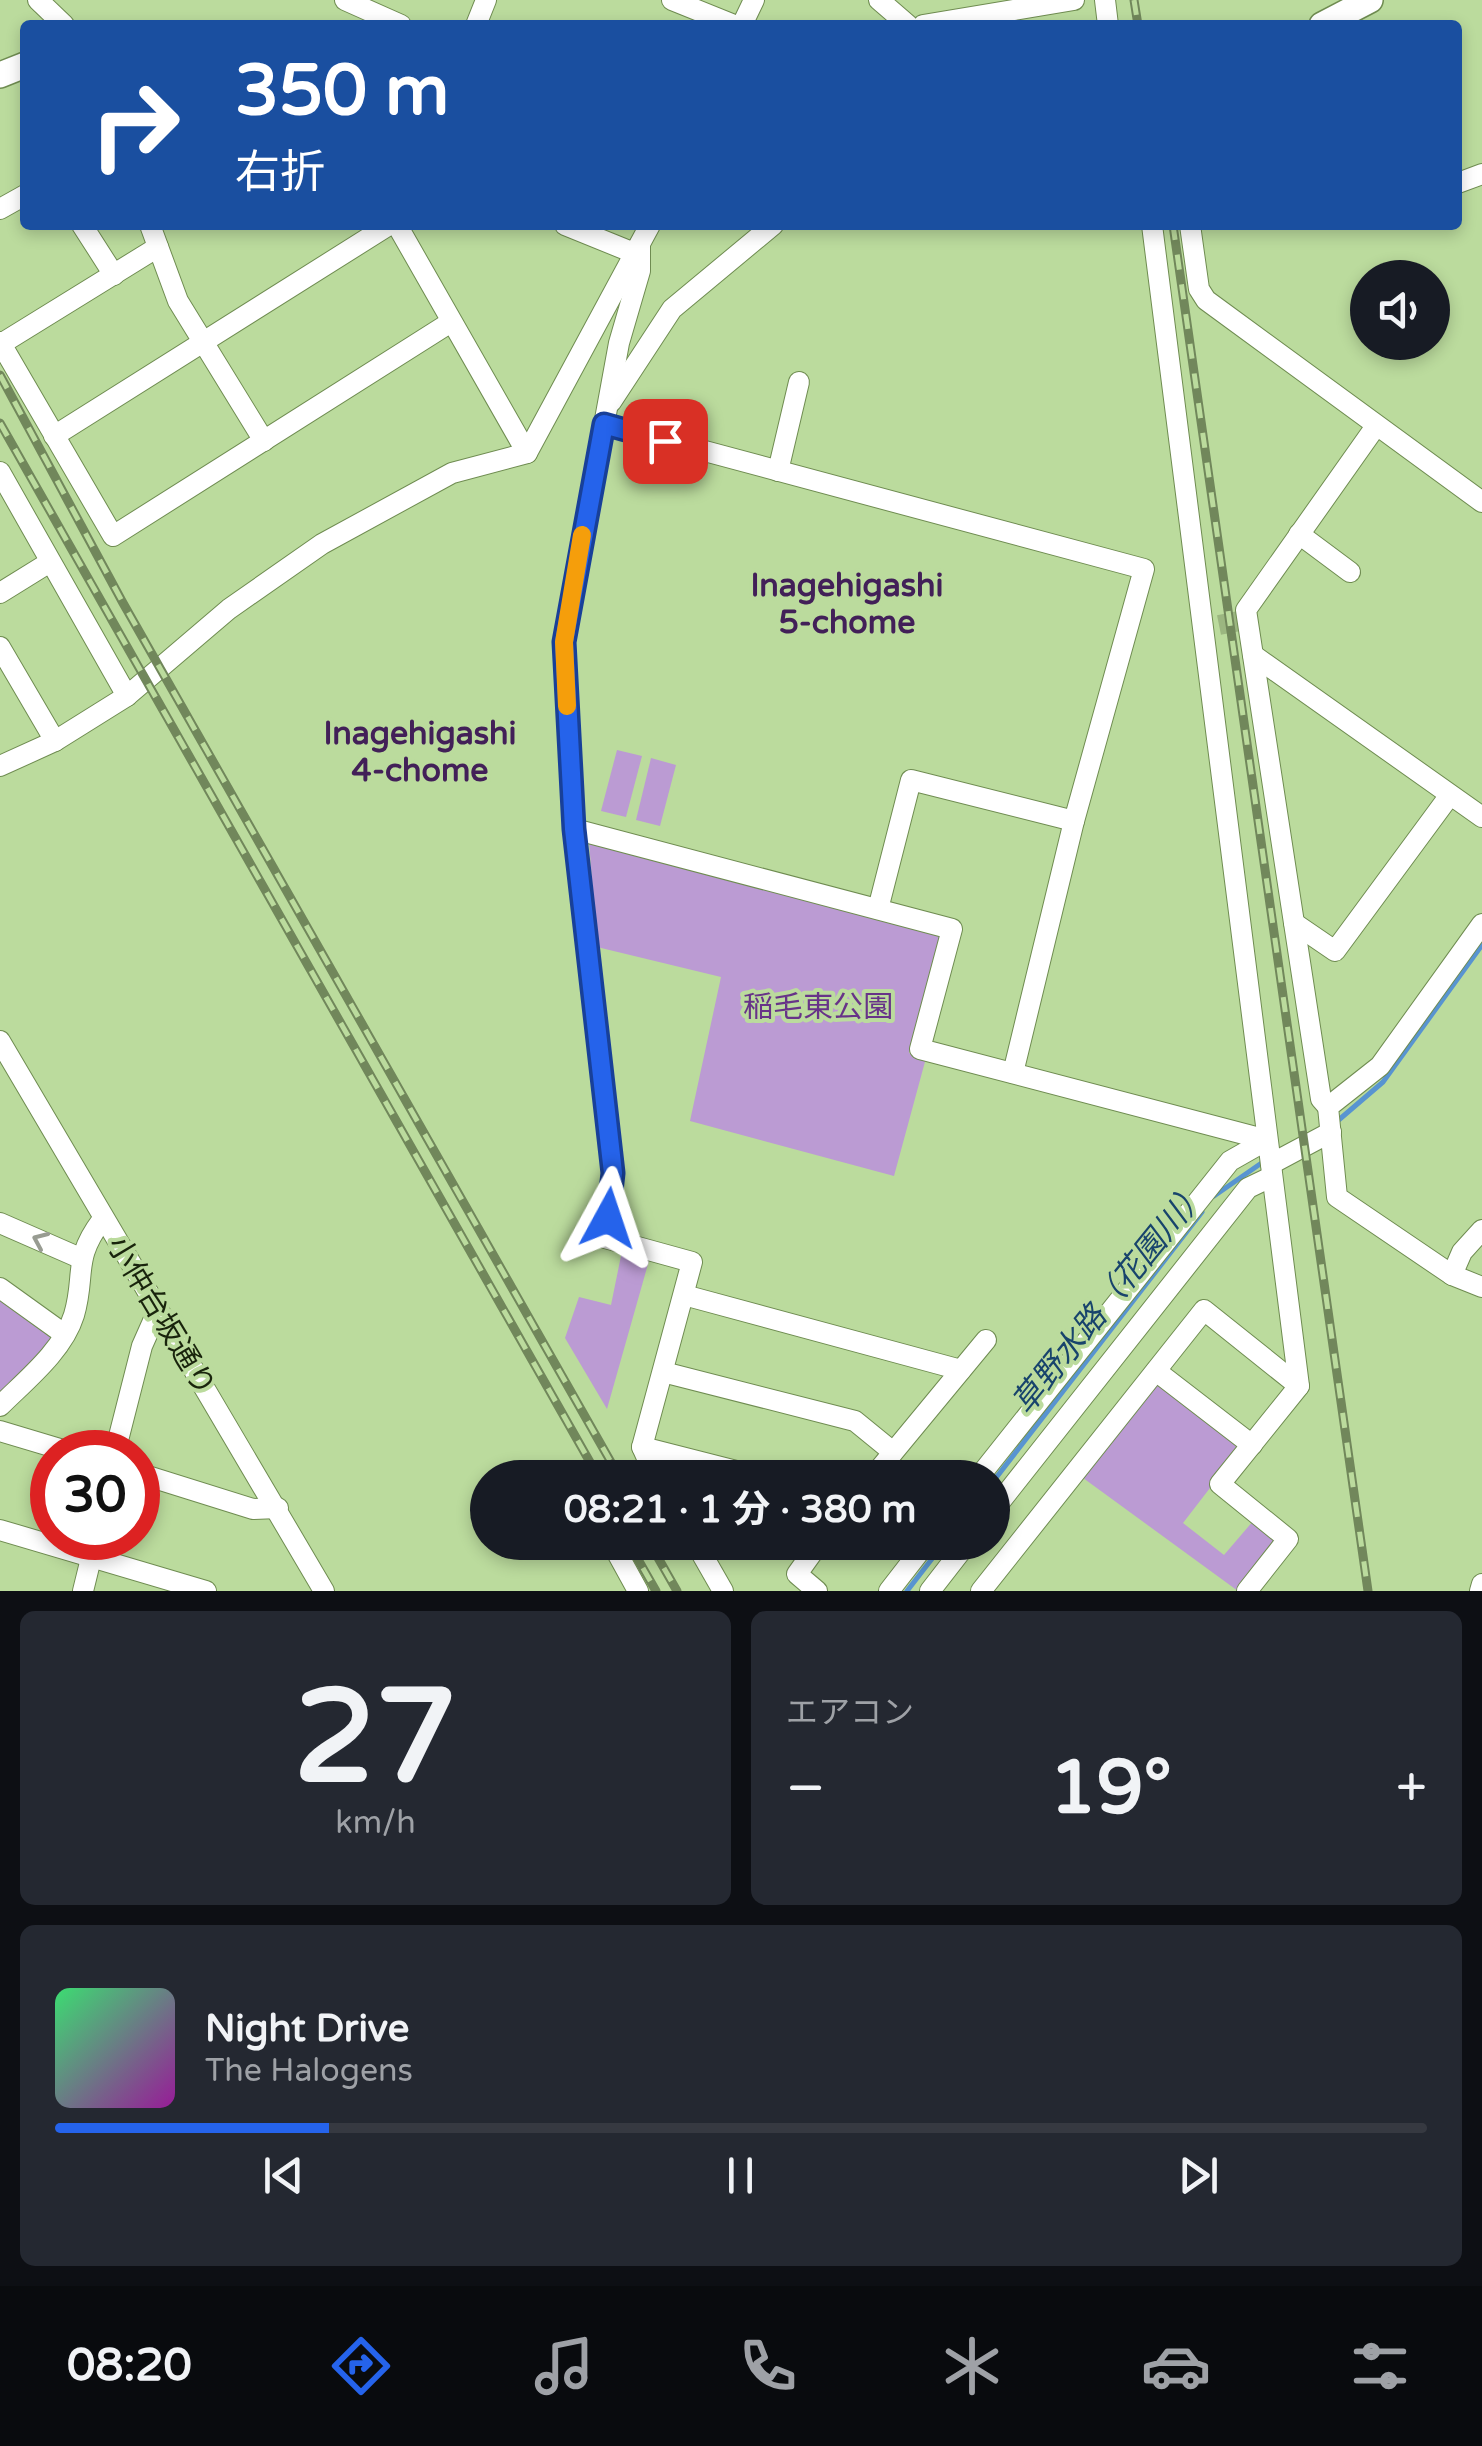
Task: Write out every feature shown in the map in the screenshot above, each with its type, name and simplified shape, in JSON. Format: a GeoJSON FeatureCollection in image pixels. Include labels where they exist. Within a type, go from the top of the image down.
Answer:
{"type":"FeatureCollection","features":[{"type":"Feature","properties":{"kind":"main road"},"geometry":{"type":"LineString","coordinates":[[1332,20],[1370,0]]}},
{"type":"Feature","properties":{"kind":"street"},"geometry":{"type":"LineString","coordinates":[[38,0],[59,20]]}},
{"type":"Feature","properties":{"kind":"street"},"geometry":{"type":"LineString","coordinates":[[345,0],[390,20]]}},
{"type":"Feature","properties":{"kind":"street"},"geometry":{"type":"LineString","coordinates":[[672,0],[722,20]]}},
{"type":"Feature","properties":{"kind":"street"},"geometry":{"type":"LineString","coordinates":[[878,0],[902,20]]}},
{"type":"Feature","properties":{"kind":"street"},"geometry":{"type":"LineString","coordinates":[[953,20],[1065,1]]}},
{"type":"Feature","properties":{"kind":"street"},"geometry":{"type":"LineString","coordinates":[[85,230],[114,275]]}},
{"type":"Feature","properties":{"kind":"street"},"geometry":{"type":"LineString","coordinates":[[152,230],[202,345],[264,441]]}},
{"type":"Feature","properties":{"kind":"street"},"geometry":{"type":"LineString","coordinates":[[54,436],[381,230]]}},
{"type":"Feature","properties":{"kind":"street"},"geometry":{"type":"LineString","coordinates":[[400,230],[527,453]]}},
{"type":"Feature","properties":{"kind":"street"},"geometry":{"type":"LineString","coordinates":[[580,230],[637,249]]}},
{"type":"Feature","properties":{"kind":"street"},"geometry":{"type":"LineString","coordinates":[[0,766],[56,741],[127,696],[229,609],[322,544],[452,473],[527,453],[647,230]]}},
{"type":"Feature","properties":{"kind":"street"},"geometry":{"type":"LineString","coordinates":[[605,417],[672,309],[767,230]]}},
{"type":"Feature","properties":{"kind":"street"},"geometry":{"type":"LineString","coordinates":[[1153,230],[1227,623],[1267,1140],[1299,1386],[1220,1484],[1288,1539],[1247,1591]]}},
{"type":"Feature","properties":{"kind":"street"},"geometry":{"type":"LineString","coordinates":[[1191,230],[1199,288],[1206,300],[1482,502]]}},
{"type":"Feature","properties":{"kind":"street"},"geometry":{"type":"LineString","coordinates":[[158,247],[0,343],[113,536],[452,322]]}},
{"type":"Feature","properties":{"kind":"street"},"geometry":{"type":"LineString","coordinates":[[637,249],[640,270],[605,417],[564,642],[574,829],[613,1173],[605,1238],[692,1262],[642,1447],[648,1460]]}},
{"type":"Feature","properties":{"kind":"street"},"geometry":{"type":"LineString","coordinates":[[778,471],[799,382]]}},
{"type":"Feature","properties":{"kind":"street"},"geometry":{"type":"LineString","coordinates":[[605,417],[778,471],[1144,569],[1074,821],[1012,1073]]}},
{"type":"Feature","properties":{"kind":"street"},"geometry":{"type":"LineString","coordinates":[[1227,623],[1246,610],[1376,426]]}},
{"type":"Feature","properties":{"kind":"street"},"geometry":{"type":"LineString","coordinates":[[0,473],[127,696]]}},
{"type":"Feature","properties":{"kind":"street"},"geometry":{"type":"LineString","coordinates":[[1299,534],[1350,572]]}},
{"type":"Feature","properties":{"kind":"street"},"geometry":{"type":"LineString","coordinates":[[0,592],[50,562]]}},
{"type":"Feature","properties":{"kind":"street"},"geometry":{"type":"LineString","coordinates":[[1227,623],[1253,654],[1482,817]]}},
{"type":"Feature","properties":{"kind":"street"},"geometry":{"type":"LineString","coordinates":[[0,647],[56,741]]}},
{"type":"Feature","properties":{"kind":"street"},"geometry":{"type":"LineString","coordinates":[[1253,654],[1321,1099],[1328,1108],[1337,1197],[1452,1274],[1482,1287]]}},
{"type":"Feature","properties":{"kind":"street"},"geometry":{"type":"LineString","coordinates":[[878,909],[911,780],[1074,821]]}},
{"type":"Feature","properties":{"kind":"street"},"geometry":{"type":"LineString","coordinates":[[1294,924],[1335,951],[1450,794]]}},
{"type":"Feature","properties":{"kind":"street"},"geometry":{"type":"LineString","coordinates":[[574,829],[952,929],[920,1049],[1267,1140]]}},
{"type":"Feature","properties":{"kind":"street"},"geometry":{"type":"LineString","coordinates":[[1328,1108],[1380,1066],[1482,924]]}},
{"type":"Feature","properties":{"kind":"street","name":"小仲台坂通り"},"geometry":{"type":"LineString","coordinates":[[0,1041],[324,1591]]}},
{"type":"Feature","properties":{"kind":"street"},"geometry":{"type":"LineString","coordinates":[[1010,1489],[1248,1188],[1331,1132]]}},
{"type":"Feature","properties":{"kind":"street"},"geometry":{"type":"LineString","coordinates":[[992,1460],[1230,1161],[1267,1140]]}},
{"type":"Feature","properties":{"kind":"street"},"geometry":{"type":"LineString","coordinates":[[0,1406],[64,1334],[74,1315],[80,1258],[102,1220]]}},
{"type":"Feature","properties":{"kind":"street"},"geometry":{"type":"LineString","coordinates":[[0,1223],[80,1258]]}},
{"type":"Feature","properties":{"kind":"street"},"geometry":{"type":"LineString","coordinates":[[1452,1274],[1462,1252],[1482,1230]]}},
{"type":"Feature","properties":{"kind":"street"},"geometry":{"type":"LineString","coordinates":[[0,1288],[64,1334]]}},
{"type":"Feature","properties":{"kind":"street"},"geometry":{"type":"LineString","coordinates":[[684,1295],[961,1370]]}},
{"type":"Feature","properties":{"kind":"street"},"geometry":{"type":"LineString","coordinates":[[121,1430],[142,1346],[158,1310]]}},
{"type":"Feature","properties":{"kind":"street"},"geometry":{"type":"LineString","coordinates":[[982,1591],[1204,1310],[1299,1386]]}},
{"type":"Feature","properties":{"kind":"street"},"geometry":{"type":"LineString","coordinates":[[887,1460],[986,1340]]}},
{"type":"Feature","properties":{"kind":"street"},"geometry":{"type":"LineString","coordinates":[[663,1372],[855,1421],[893,1452]]}},
{"type":"Feature","properties":{"kind":"street"},"geometry":{"type":"LineString","coordinates":[[1156,1372],[1252,1444]]}},
{"type":"Feature","properties":{"kind":"street"},"geometry":{"type":"LineString","coordinates":[[0,1431],[30,1440]]}},
{"type":"Feature","properties":{"kind":"street"},"geometry":{"type":"LineString","coordinates":[[642,1447],[693,1460]]}},
{"type":"Feature","properties":{"kind":"street"},"geometry":{"type":"LineString","coordinates":[[160,1480],[253,1509],[278,1508]]}},
{"type":"Feature","properties":{"kind":"street"},"geometry":{"type":"LineString","coordinates":[[0,1530],[30,1535]]}},
{"type":"Feature","properties":{"kind":"street"},"geometry":{"type":"LineString","coordinates":[[83,1591],[91,1560]]}},
{"type":"Feature","properties":{"kind":"street"},"geometry":{"type":"LineString","coordinates":[[127,1560],[206,1591]]}},
{"type":"Feature","properties":{"kind":"street"},"geometry":{"type":"LineString","coordinates":[[621,1560],[638,1591]]}},
{"type":"Feature","properties":{"kind":"street"},"geometry":{"type":"LineString","coordinates":[[705,1560],[723,1591]]}},
{"type":"Feature","properties":{"kind":"street"},"geometry":{"type":"LineString","coordinates":[[806,1560],[797,1574],[817,1591]]}},
{"type":"Feature","properties":{"kind":"street"},"geometry":{"type":"LineString","coordinates":[[888,1591],[913,1560]]}},
{"type":"Feature","properties":{"kind":"street"},"geometry":{"type":"LineString","coordinates":[[930,1591],[954,1560]]}},
{"type":"Feature","properties":{"kind":"green space"},"geometry":{"type":"Polygon","coordinates":[[[617,750],[642,756],[626,817],[601,811],[617,750]]]}},
{"type":"Feature","properties":{"kind":"green space"},"geometry":{"type":"Polygon","coordinates":[[[651,758],[676,765],[660,826],[636,820],[651,758]]]}},
{"type":"Feature","properties":{"kind":"green space","name":"稲毛東公園"},"geometry":{"type":"Polygon","coordinates":[[[589,841],[944,933],[909,1053],[926,1058],[894,1176],[690,1121],[721,977],[597,947],[589,841]]]}},
{"type":"Feature","properties":{"kind":"green space"},"geometry":{"type":"Polygon","coordinates":[[[622,1251],[650,1257],[607,1409],[565,1338],[579,1297],[611,1305],[622,1251]]]}},
{"type":"Feature","properties":{"kind":"green space"},"geometry":{"type":"Polygon","coordinates":[[[0,1293],[53,1339],[0,1393],[0,1293]]]}},
{"type":"Feature","properties":{"kind":"green space"},"geometry":{"type":"Polygon","coordinates":[[[1163,1384],[1236,1441],[1237,1453],[1183,1523],[1224,1555],[1254,1520],[1277,1537],[1238,1591],[1079,1475],[1154,1386],[1163,1384]]]}},
{"type":"Feature","properties":{"kind":"waterway","name":"草野水路（花園川）"},"geometry":{"type":"LineString","coordinates":[[1334,1124],[1383,1082],[1482,945]]}},
{"type":"Feature","properties":{"kind":"waterway","name":"草野水路（花園川）"},"geometry":{"type":"LineString","coordinates":[[1214,1196],[1263,1162]]}},
{"type":"Feature","properties":{"kind":"waterway","name":"草野水路（花園川）"},"geometry":{"type":"LineString","coordinates":[[1010,1460],[1202,1212]]}},
{"type":"Feature","properties":{"kind":"waterway","name":"草野水路（花園川）"},"geometry":{"type":"LineString","coordinates":[[907,1591],[931,1560]]}},
{"type":"Feature","properties":{"kind":"tunnel"},"geometry":{"type":"LineString","coordinates":[[1219,625],[1239,621]]}},
{"type":"Feature","properties":{"kind":"railway"},"geometry":{"type":"LineString","coordinates":[[1134,0],[1137,20]]}},
{"type":"Feature","properties":{"kind":"railway"},"geometry":{"type":"LineString","coordinates":[[1174,230],[1368,1591]]}},
{"type":"Feature","properties":{"kind":"railway"},"geometry":{"type":"LineString","coordinates":[[0,375],[123,603],[610,1460]]}},
{"type":"Feature","properties":{"kind":"railway"},"geometry":{"type":"LineString","coordinates":[[0,423],[589,1460]]}},
{"type":"Feature","properties":{"kind":"railway"},"geometry":{"type":"LineString","coordinates":[[638,1560],[656,1591]]}},
{"type":"Feature","properties":{"kind":"railway"},"geometry":{"type":"LineString","coordinates":[[659,1560],[677,1591]]}},
{"type":"Feature","properties":{"kind":"slow traffic"},"geometry":{"type":"LineString","coordinates":[[567,706],[566,618],[582,535]]}},
{"type":"Feature","properties":{"kind":"district","name":"Inagehigashi 5-chome"},"geometry":{"type":"Point","coordinates":[847,604]}},
{"type":"Feature","properties":{"kind":"district","name":"Inagehigashi 4-chome"},"geometry":{"type":"Point","coordinates":[420,752]}},
{"type":"Feature","properties":{"kind":"route"},"geometry":{"type":"LineString","coordinates":[[608,1218],[613,1173],[574,829],[564,642],[604,424],[665,441]]}}]}
